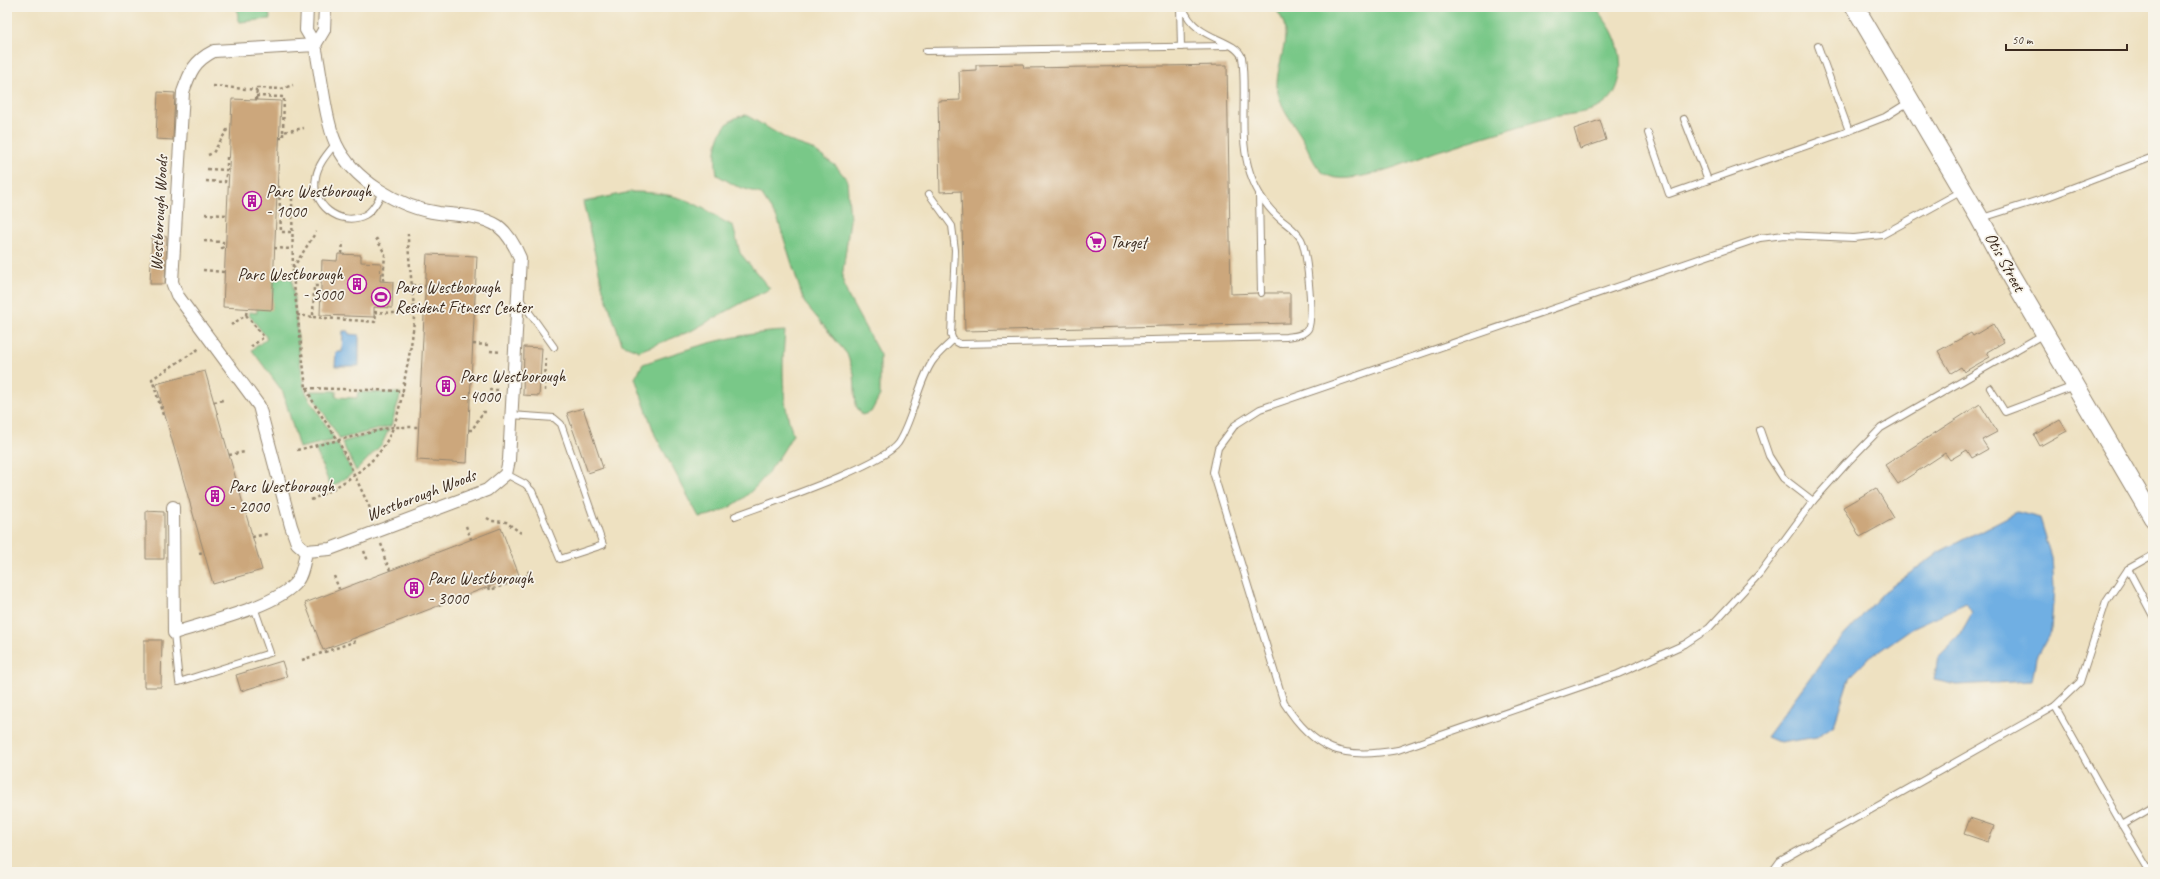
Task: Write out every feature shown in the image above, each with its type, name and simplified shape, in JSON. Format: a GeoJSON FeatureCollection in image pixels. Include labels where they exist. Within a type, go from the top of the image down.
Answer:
{"type":"FeatureCollection","features":[{"type":"Feature","properties":{"kind":"main road","name":"Otis Street"},"geometry":{"type":"LineString","coordinates":[[1855,7],[1980,218],[2153,518]]}},
{"type":"Feature","properties":{"kind":"street"},"geometry":{"type":"LineString","coordinates":[[307,7],[306,30],[315,45],[336,143],[352,166],[382,193],[422,209],[480,219],[497,226],[509,237],[520,258],[508,462],[506,474]]}},
{"type":"Feature","properties":{"kind":"street"},"geometry":{"type":"LineString","coordinates":[[315,45],[324,30],[325,7]]}},
{"type":"Feature","properties":{"kind":"street","name":"Westborough Woods"},"geometry":{"type":"LineString","coordinates":[[315,45],[214,51],[201,58],[190,72],[183,92],[172,282],[177,295],[259,406],[290,526],[297,543],[306,551],[330,548],[486,490],[506,474]]}},
{"type":"Feature","properties":{"kind":"street"},"geometry":{"type":"LineString","coordinates":[[173,507],[174,633],[254,607],[279,595],[294,585],[300,576],[306,551]]}},
{"type":"Feature","properties":{"kind":"lane"},"geometry":{"type":"LineString","coordinates":[[929,194],[952,226],[955,250],[950,333],[953,340],[963,345],[1286,337],[1301,334],[1307,329],[1309,324],[1309,276],[1303,246],[1301,239],[1292,228],[1278,218],[1259,192],[1248,166],[1245,145],[1242,57],[1240,53],[1231,46],[1209,36],[1197,28],[1189,20],[1181,7]]}},
{"type":"Feature","properties":{"kind":"lane"},"geometry":{"type":"LineString","coordinates":[[1181,7],[1181,47]]}},
{"type":"Feature","properties":{"kind":"lane"},"geometry":{"type":"LineString","coordinates":[[926,51],[1231,46]]}},
{"type":"Feature","properties":{"kind":"lane"},"geometry":{"type":"LineString","coordinates":[[1818,46],[1849,131]]}},
{"type":"Feature","properties":{"kind":"lane"},"geometry":{"type":"LineString","coordinates":[[1648,133],[1669,194],[1849,131],[1885,117],[1911,101]]}},
{"type":"Feature","properties":{"kind":"lane"},"geometry":{"type":"LineString","coordinates":[[1684,119],[1708,180]]}},
{"type":"Feature","properties":{"kind":"lane"},"geometry":{"type":"LineString","coordinates":[[336,143],[319,168],[316,178],[315,189],[318,200],[326,210],[335,215],[346,218],[358,218],[367,214],[382,193]]}},
{"type":"Feature","properties":{"kind":"lane"},"geometry":{"type":"LineString","coordinates":[[1980,218],[2045,198],[2153,157]]}},
{"type":"Feature","properties":{"kind":"lane"},"geometry":{"type":"LineString","coordinates":[[1963,190],[1882,235],[1854,238],[1784,235],[1760,238],[1260,409],[1235,426],[1218,448],[1213,472],[1284,703],[1298,724],[1311,738],[1329,748],[1355,754],[1376,754],[1398,750],[1618,674],[1685,644],[1709,628],[1760,573],[1813,501],[1881,428],[2045,333]]}},
{"type":"Feature","properties":{"kind":"lane"},"geometry":{"type":"LineString","coordinates":[[1259,192],[1261,293]]}},
{"type":"Feature","properties":{"kind":"lane"},"geometry":{"type":"LineString","coordinates":[[517,296],[554,347]]}},
{"type":"Feature","properties":{"kind":"lane"},"geometry":{"type":"LineString","coordinates":[[735,516],[861,468],[893,449],[912,417],[922,383],[932,362],[953,340]]}},
{"type":"Feature","properties":{"kind":"lane"},"geometry":{"type":"LineString","coordinates":[[1990,388],[2005,412],[2076,385]]}},
{"type":"Feature","properties":{"kind":"lane"},"geometry":{"type":"LineString","coordinates":[[506,474],[525,484],[532,491],[560,559],[603,545],[562,424],[554,418],[511,415]]}},
{"type":"Feature","properties":{"kind":"lane"},"geometry":{"type":"LineString","coordinates":[[1760,430],[1769,456],[1783,478],[1813,501]]}},
{"type":"Feature","properties":{"kind":"lane"},"geometry":{"type":"LineString","coordinates":[[1772,872],[1780,861],[2055,706],[2080,682],[2106,602],[2128,569],[2153,555]]}},
{"type":"Feature","properties":{"kind":"lane"},"geometry":{"type":"LineString","coordinates":[[2128,569],[2153,616]]}},
{"type":"Feature","properties":{"kind":"lane"},"geometry":{"type":"LineString","coordinates":[[174,633],[179,682],[270,652],[254,607]]}},
{"type":"Feature","properties":{"kind":"lane"},"geometry":{"type":"LineString","coordinates":[[2055,706],[2150,872]]}},
{"type":"Feature","properties":{"kind":"lane"},"geometry":{"type":"LineString","coordinates":[[2122,825],[2153,807]]}},
{"type":"Feature","properties":{"kind":"path"},"geometry":{"type":"LineString","coordinates":[[214,86],[257,90],[257,88],[281,89],[293,85]]}},
{"type":"Feature","properties":{"kind":"path"},"geometry":{"type":"LineString","coordinates":[[257,90],[256,98],[284,97],[283,138],[279,138]]}},
{"type":"Feature","properties":{"kind":"path"},"geometry":{"type":"LineString","coordinates":[[283,132],[304,128]]}},
{"type":"Feature","properties":{"kind":"path"},"geometry":{"type":"LineString","coordinates":[[208,155],[213,153],[226,130],[230,130]]}},
{"type":"Feature","properties":{"kind":"path"},"geometry":{"type":"LineString","coordinates":[[207,169],[227,170],[227,156],[229,156]]}},
{"type":"Feature","properties":{"kind":"path"},"geometry":{"type":"LineString","coordinates":[[206,181],[225,182],[226,175],[228,175]]}},
{"type":"Feature","properties":{"kind":"path"},"geometry":{"type":"LineString","coordinates":[[277,187],[279,187],[281,209],[281,232],[291,232]]}},
{"type":"Feature","properties":{"kind":"path"},"geometry":{"type":"LineString","coordinates":[[292,198],[291,232],[293,276],[306,388],[317,409],[338,440],[376,521]]}},
{"type":"Feature","properties":{"kind":"path"},"geometry":{"type":"LineString","coordinates":[[205,214],[227,215]]}},
{"type":"Feature","properties":{"kind":"path"},"geometry":{"type":"LineString","coordinates":[[293,269],[316,232]]}},
{"type":"Feature","properties":{"kind":"path"},"geometry":{"type":"LineString","coordinates":[[311,500],[329,492],[355,474],[384,446],[393,427],[404,391],[413,337],[414,314],[408,234]]}},
{"type":"Feature","properties":{"kind":"path"},"geometry":{"type":"LineString","coordinates":[[376,238],[385,254],[383,281]]}},
{"type":"Feature","properties":{"kind":"path"},"geometry":{"type":"LineString","coordinates":[[204,241],[223,242],[222,248],[225,248]]}},
{"type":"Feature","properties":{"kind":"path"},"geometry":{"type":"LineString","coordinates":[[342,242],[342,254]]}},
{"type":"Feature","properties":{"kind":"path"},"geometry":{"type":"LineString","coordinates":[[274,248],[292,249]]}},
{"type":"Feature","properties":{"kind":"path"},"geometry":{"type":"LineString","coordinates":[[203,270],[224,272]]}},
{"type":"Feature","properties":{"kind":"path"},"geometry":{"type":"LineString","coordinates":[[273,276],[293,276]]}},
{"type":"Feature","properties":{"kind":"path"},"geometry":{"type":"LineString","coordinates":[[412,285],[425,286]]}},
{"type":"Feature","properties":{"kind":"path"},"geometry":{"type":"LineString","coordinates":[[313,317],[314,286],[321,286]]}},
{"type":"Feature","properties":{"kind":"path"},"geometry":{"type":"LineString","coordinates":[[476,290],[490,290]]}},
{"type":"Feature","properties":{"kind":"path"},"geometry":{"type":"LineString","coordinates":[[231,325],[246,315],[247,309]]}},
{"type":"Feature","properties":{"kind":"path"},"geometry":{"type":"LineString","coordinates":[[297,315],[375,322],[375,312],[414,314]]}},
{"type":"Feature","properties":{"kind":"path"},"geometry":{"type":"LineString","coordinates":[[246,315],[264,337],[249,348]]}},
{"type":"Feature","properties":{"kind":"path"},"geometry":{"type":"LineString","coordinates":[[473,344],[488,344]]}},
{"type":"Feature","properties":{"kind":"path"},"geometry":{"type":"LineString","coordinates":[[163,415],[161,404],[152,379],[202,347]]}},
{"type":"Feature","properties":{"kind":"path"},"geometry":{"type":"LineString","coordinates":[[545,391],[546,352],[554,347]]}},
{"type":"Feature","properties":{"kind":"path"},"geometry":{"type":"LineString","coordinates":[[490,351],[506,352]]}},
{"type":"Feature","properties":{"kind":"path"},"geometry":{"type":"LineString","coordinates":[[306,388],[404,391]]}},
{"type":"Feature","properties":{"kind":"path"},"geometry":{"type":"LineString","coordinates":[[489,390],[504,390]]}},
{"type":"Feature","properties":{"kind":"path"},"geometry":{"type":"LineString","coordinates":[[214,402],[223,400]]}},
{"type":"Feature","properties":{"kind":"path"},"geometry":{"type":"LineString","coordinates":[[469,430],[472,430],[483,412],[486,412]]}},
{"type":"Feature","properties":{"kind":"path"},"geometry":{"type":"LineString","coordinates":[[297,450],[393,427],[418,427]]}},
{"type":"Feature","properties":{"kind":"path"},"geometry":{"type":"LineString","coordinates":[[229,455],[245,452]]}},
{"type":"Feature","properties":{"kind":"path"},"geometry":{"type":"LineString","coordinates":[[487,518],[492,521],[506,522],[521,533]]}},
{"type":"Feature","properties":{"kind":"path"},"geometry":{"type":"LineString","coordinates":[[466,526],[471,539]]}},
{"type":"Feature","properties":{"kind":"path"},"geometry":{"type":"LineString","coordinates":[[252,538],[266,534]]}},
{"type":"Feature","properties":{"kind":"path"},"geometry":{"type":"LineString","coordinates":[[380,541],[390,570]]}},
{"type":"Feature","properties":{"kind":"path"},"geometry":{"type":"LineString","coordinates":[[362,547],[368,560]]}},
{"type":"Feature","properties":{"kind":"path"},"geometry":{"type":"LineString","coordinates":[[199,553],[204,552]]}},
{"type":"Feature","properties":{"kind":"path"},"geometry":{"type":"LineString","coordinates":[[489,587],[490,590],[527,577],[526,573],[533,570]]}},
{"type":"Feature","properties":{"kind":"path"},"geometry":{"type":"LineString","coordinates":[[334,576],[339,589]]}},
{"type":"Feature","properties":{"kind":"path"},"geometry":{"type":"LineString","coordinates":[[302,660],[356,641],[355,638]]}},
{"type":"Feature","properties":{"kind":"green space"},"geometry":{"type":"Polygon","coordinates":[[[237,7],[273,7],[269,8],[270,19],[240,22],[237,7]]]}},
{"type":"Feature","properties":{"kind":"green space"},"geometry":{"type":"Polygon","coordinates":[[[1273,7],[1595,7],[1609,26],[1618,46],[1621,65],[1620,75],[1618,84],[1609,100],[1595,109],[1548,118],[1505,130],[1435,152],[1379,172],[1363,176],[1335,178],[1325,174],[1318,168],[1304,141],[1284,109],[1278,95],[1278,77],[1285,35],[1284,25],[1280,16],[1273,7]]]}},
{"type":"Feature","properties":{"kind":"green space"},"geometry":{"type":"Polygon","coordinates":[[[746,115],[792,142],[810,148],[836,166],[847,180],[850,220],[842,278],[848,296],[880,355],[880,395],[871,412],[862,415],[856,406],[854,374],[847,354],[804,302],[778,220],[761,194],[736,186],[717,175],[716,156],[719,137],[723,129],[729,123],[736,118],[746,115]]]}},
{"type":"Feature","properties":{"kind":"green space"},"geometry":{"type":"Polygon","coordinates":[[[631,192],[647,192],[680,198],[700,206],[733,226],[740,253],[770,289],[691,331],[639,351],[622,344],[603,289],[583,202],[631,192]]]}},
{"type":"Feature","properties":{"kind":"green space"},"geometry":{"type":"Polygon","coordinates":[[[273,278],[292,278],[300,361],[305,391],[335,440],[299,448],[283,392],[252,350],[267,338],[249,315],[249,312],[257,313],[257,309],[273,278]]]}},
{"type":"Feature","properties":{"kind":"green space"},"geometry":{"type":"Polygon","coordinates":[[[785,331],[783,357],[784,396],[793,434],[766,475],[743,498],[730,507],[699,517],[655,435],[635,378],[643,364],[678,352],[730,338],[766,332],[785,331]]]}},
{"type":"Feature","properties":{"kind":"green space"},"geometry":{"type":"Polygon","coordinates":[[[310,391],[336,391],[336,397],[357,398],[358,392],[401,393],[391,426],[340,439],[310,391]]]}},
{"type":"Feature","properties":{"kind":"green space"},"geometry":{"type":"Polygon","coordinates":[[[389,429],[382,444],[356,471],[342,442],[389,429]]]}},
{"type":"Feature","properties":{"kind":"green space"},"geometry":{"type":"Polygon","coordinates":[[[337,443],[353,473],[331,488],[315,448],[337,443]]]}},
{"type":"Feature","properties":{"kind":"water"},"geometry":{"type":"Polygon","coordinates":[[[343,331],[348,331],[349,334],[359,335],[359,366],[335,366],[336,352],[342,352],[343,331]]]}},
{"type":"Feature","properties":{"kind":"water"},"geometry":{"type":"Polygon","coordinates":[[[2017,512],[2040,518],[2052,557],[2054,587],[2051,630],[2036,658],[2032,681],[1957,685],[1934,680],[1938,657],[1959,636],[1972,613],[1966,603],[1912,628],[1868,659],[1849,678],[1834,725],[1817,737],[1780,743],[1766,737],[1828,653],[1884,592],[1939,552],[2017,512]]]}},
{"type":"Feature","properties":{"kind":"building","name":"Target"},"geometry":{"type":"Polygon","coordinates":[[[1023,64],[1024,68],[1227,65],[1231,294],[1257,293],[1261,297],[1265,293],[1290,293],[1290,323],[965,331],[961,191],[940,192],[938,101],[960,100],[959,71],[976,70],[976,65],[1023,64]]]}},
{"type":"Feature","properties":{"kind":"building"},"geometry":{"type":"Polygon","coordinates":[[[158,92],[175,93],[173,140],[156,139],[158,92]]]}},
{"type":"Feature","properties":{"kind":"building","name":"Parc Westborough - 1000"},"geometry":{"type":"Polygon","coordinates":[[[232,99],[281,101],[272,310],[223,307],[232,99]]]}},
{"type":"Feature","properties":{"kind":"building"},"geometry":{"type":"Polygon","coordinates":[[[1600,120],[1606,140],[1580,149],[1574,129],[1600,120]]]}},
{"type":"Feature","properties":{"kind":"building"},"geometry":{"type":"Polygon","coordinates":[[[152,236],[167,237],[165,284],[150,284],[152,236]]]}},
{"type":"Feature","properties":{"kind":"building","name":"Parc Westborough - 5000"},"geometry":{"type":"Polygon","coordinates":[[[338,254],[361,255],[361,262],[381,263],[380,281],[393,282],[392,308],[374,307],[374,317],[320,315],[322,260],[337,261],[338,254]]]}},
{"type":"Feature","properties":{"kind":"building","name":"Parc Westborough - 4000"},"geometry":{"type":"Polygon","coordinates":[[[427,254],[477,256],[467,463],[417,460],[427,254]]]}},
{"type":"Feature","properties":{"kind":"building"},"geometry":{"type":"Polygon","coordinates":[[[1993,324],[2004,342],[1987,352],[1990,357],[1964,372],[1961,367],[1951,373],[1938,351],[1971,333],[1973,336],[1993,324]]]}},
{"type":"Feature","properties":{"kind":"building"},"geometry":{"type":"Polygon","coordinates":[[[524,347],[542,348],[539,396],[523,395],[524,347]]]}},
{"type":"Feature","properties":{"kind":"building","name":"Parc Westborough - 2000"},"geometry":{"type":"Polygon","coordinates":[[[205,371],[262,570],[213,584],[156,384],[205,371]]]}},
{"type":"Feature","properties":{"kind":"building"},"geometry":{"type":"Polygon","coordinates":[[[1980,404],[1997,432],[1982,440],[1988,449],[1972,458],[1967,450],[1950,460],[1945,453],[1898,484],[1885,465],[1980,404]]]}},
{"type":"Feature","properties":{"kind":"building"},"geometry":{"type":"Polygon","coordinates":[[[583,408],[603,468],[588,473],[567,413],[583,408]]]}},
{"type":"Feature","properties":{"kind":"building"},"geometry":{"type":"Polygon","coordinates":[[[2060,420],[2067,431],[2040,446],[2034,435],[2060,420]]]}},
{"type":"Feature","properties":{"kind":"building"},"geometry":{"type":"Polygon","coordinates":[[[1876,488],[1894,518],[1860,537],[1843,507],[1876,488]]]}},
{"type":"Feature","properties":{"kind":"building"},"geometry":{"type":"Polygon","coordinates":[[[146,511],[164,512],[164,559],[146,559],[146,511]]]}},
{"type":"Feature","properties":{"kind":"building","name":"Parc Westborough - 3000"},"geometry":{"type":"Polygon","coordinates":[[[501,528],[519,575],[323,650],[305,603],[501,528]]]}},
{"type":"Feature","properties":{"kind":"building"},"geometry":{"type":"Polygon","coordinates":[[[144,640],[162,640],[161,687],[144,687],[144,640]]]}},
{"type":"Feature","properties":{"kind":"building"},"geometry":{"type":"Polygon","coordinates":[[[282,661],[287,677],[241,691],[236,675],[282,661]]]}},
{"type":"Feature","properties":{"kind":"building"},"geometry":{"type":"Polygon","coordinates":[[[1970,818],[1994,826],[1988,842],[1964,834],[1970,818]]]}},
{"type":"Feature","properties":{"kind":"place","name":"Parc Westborough - 1000"},"geometry":{"type":"Point","coordinates":[252,201]}},
{"type":"Feature","properties":{"kind":"place","name":"Target"},"geometry":{"type":"Point","coordinates":[1096,242]}},
{"type":"Feature","properties":{"kind":"place","name":"Parc Westborough - 5000"},"geometry":{"type":"Point","coordinates":[357,284]}},
{"type":"Feature","properties":{"kind":"place","name":"Parc Westborough Resident Fitness Center"},"geometry":{"type":"Point","coordinates":[381,297]}},
{"type":"Feature","properties":{"kind":"place","name":"Parc Westborough - 4000"},"geometry":{"type":"Point","coordinates":[446,386]}},
{"type":"Feature","properties":{"kind":"place","name":"Parc Westborough - 2000"},"geometry":{"type":"Point","coordinates":[215,496]}},
{"type":"Feature","properties":{"kind":"place","name":"Parc Westborough - 3000"},"geometry":{"type":"Point","coordinates":[414,588]}}]}
